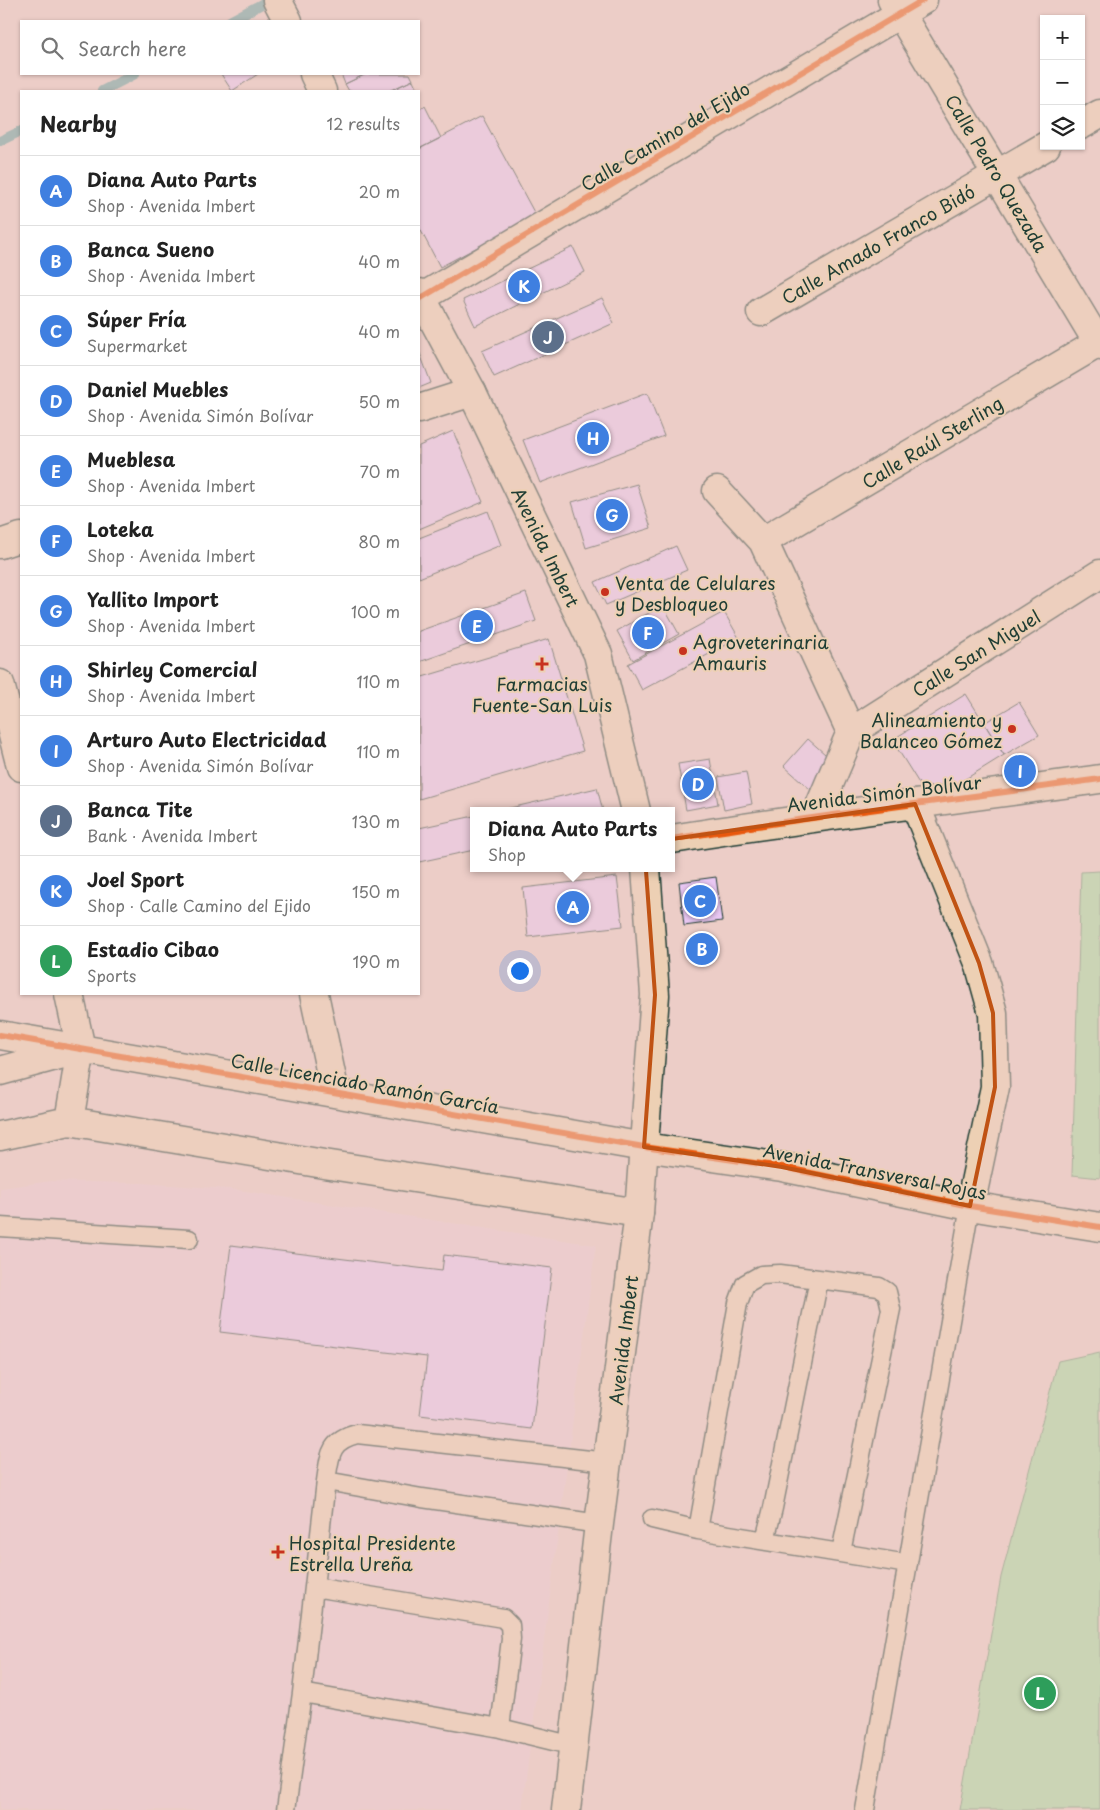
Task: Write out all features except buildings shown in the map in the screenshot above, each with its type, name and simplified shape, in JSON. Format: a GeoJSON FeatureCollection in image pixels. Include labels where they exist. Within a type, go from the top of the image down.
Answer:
{"type":"FeatureCollection","features":[{"type":"Feature","properties":{"kind":"street"},"geometry":{"type":"LineString","coordinates":[[277,0],[287,20]]}},
{"type":"Feature","properties":{"kind":"street","name":"Calle Pedro Quezada"},"geometry":{"type":"LineString","coordinates":[[905,5],[999,175],[1099,344]]}},
{"type":"Feature","properties":{"kind":"street","name":"Calle Camino del Ejido"},"geometry":{"type":"LineString","coordinates":[[420,295],[905,5]]}},
{"type":"Feature","properties":{"kind":"street"},"geometry":{"type":"LineString","coordinates":[[314,75],[322,90]]}},
{"type":"Feature","properties":{"kind":"street"},"geometry":{"type":"LineString","coordinates":[[1085,123],[1100,114]]}},
{"type":"Feature","properties":{"kind":"street","name":"Calle Amado Franco Bidó"},"geometry":{"type":"LineString","coordinates":[[761,312],[1040,150]]}},
{"type":"Feature","properties":{"kind":"street","name":"Avenida Imbert"},"geometry":{"type":"LineString","coordinates":[[420,295],[472,392],[598,654],[635,807]]}},
{"type":"Feature","properties":{"kind":"street","name":"Calle Raúl Sterling"},"geometry":{"type":"LineString","coordinates":[[763,541],[1099,344]]}},
{"type":"Feature","properties":{"kind":"street"},"geometry":{"type":"LineString","coordinates":[[420,409],[472,392]]}},
{"type":"Feature","properties":{"kind":"street"},"geometry":{"type":"LineString","coordinates":[[717,491],[763,541],[851,732],[816,815]]}},
{"type":"Feature","properties":{"kind":"street"},"geometry":{"type":"LineString","coordinates":[[0,544],[20,537]]}},
{"type":"Feature","properties":{"kind":"street","name":"Calle San Miguel"},"geometry":{"type":"LineString","coordinates":[[851,732],[1100,574]]}},
{"type":"Feature","properties":{"kind":"street"},"geometry":{"type":"LineString","coordinates":[[0,684],[20,763]]}},
{"type":"Feature","properties":{"kind":"street","name":"Avenida Simón Bolívar"},"geometry":{"type":"LineString","coordinates":[[675,838],[816,815],[915,804],[1100,778]]}},
{"type":"Feature","properties":{"kind":"street"},"geometry":{"type":"LineString","coordinates":[[915,804],[979,963],[993,1013],[995,1087],[970,1206]]}},
{"type":"Feature","properties":{"kind":"street","name":"Avenida Imbert"},"geometry":{"type":"LineString","coordinates":[[566,1810],[599,1524],[639,1213],[655,995],[646,872]]}},
{"type":"Feature","properties":{"kind":"street"},"geometry":{"type":"LineString","coordinates":[[69,995],[81,1049],[69,1121]]}},
{"type":"Feature","properties":{"kind":"street"},"geometry":{"type":"LineString","coordinates":[[314,995],[334,1092]]}},
{"type":"Feature","properties":{"kind":"street"},"geometry":{"type":"LineString","coordinates":[[0,1035],[81,1049]]}},
{"type":"Feature","properties":{"kind":"street","name":"Calle Licenciado Ramón García"},"geometry":{"type":"LineString","coordinates":[[0,1071],[81,1049],[644,1147]]}},
{"type":"Feature","properties":{"kind":"street"},"geometry":{"type":"LineString","coordinates":[[0,1136],[69,1121],[324,1164],[639,1213]]}},
{"type":"Feature","properties":{"kind":"street","name":"Avenida Transversal Rojas"},"geometry":{"type":"LineString","coordinates":[[644,1147],[782,1167],[970,1206],[1100,1226]]}},
{"type":"Feature","properties":{"kind":"lane"},"geometry":{"type":"LineString","coordinates":[[864,1810],[970,1206]]}},
{"type":"Feature","properties":{"kind":"lane"},"geometry":{"type":"LineString","coordinates":[[0,1227],[189,1239]]}},
{"type":"Feature","properties":{"kind":"lane"},"geometry":{"type":"LineString","coordinates":[[698,1530],[738,1303],[745,1284],[761,1275],[780,1274],[880,1287],[887,1292],[891,1309],[841,1552]]}},
{"type":"Feature","properties":{"kind":"lane"},"geometry":{"type":"LineString","coordinates":[[765,1540],[819,1279]]}},
{"type":"Feature","properties":{"kind":"lane"},"geometry":{"type":"LineString","coordinates":[[286,1810],[302,1693],[326,1481],[330,1457],[335,1445],[344,1437],[357,1434],[608,1462]]}},
{"type":"Feature","properties":{"kind":"lane"},"geometry":{"type":"LineString","coordinates":[[326,1481],[422,1498],[599,1524]]}},
{"type":"Feature","properties":{"kind":"lane"},"geometry":{"type":"LineString","coordinates":[[652,1519],[698,1530],[908,1564]]}},
{"type":"Feature","properties":{"kind":"lane"},"geometry":{"type":"LineString","coordinates":[[314,1587],[503,1618],[510,1625],[511,1639],[500,1728]]}},
{"type":"Feature","properties":{"kind":"lane"},"geometry":{"type":"LineString","coordinates":[[302,1693],[500,1728],[574,1746]]}},
{"type":"Feature","properties":{"kind":"highlighted area"},"geometry":{"type":"Polygon","coordinates":[[[915,804],[979,963],[993,1013],[995,1087],[970,1206],[782,1167],[644,1147],[655,995],[644,843],[915,804]]]}},
{"type":"Feature","properties":{"kind":"shaded area","name":"Hospital Presidente Estrella Ureña"},"geometry":{"type":"Polygon","coordinates":[[[50,1181],[143,1183],[232,1189],[596,1245],[522,1810],[0,1810],[0,1188],[50,1181]]]}},
{"type":"Feature","properties":{"kind":"green space"},"geometry":{"type":"Polygon","coordinates":[[[1100,871],[1100,1178],[1072,1175],[1081,872],[1100,871]]]}},
{"type":"Feature","properties":{"kind":"green space"},"geometry":{"type":"Polygon","coordinates":[[[1100,1352],[1100,1810],[960,1810],[1001,1577],[1058,1361],[1100,1352]]]}},
{"type":"Feature","properties":{"kind":"waterway"},"geometry":{"type":"LineString","coordinates":[[232,20],[269,0]]}},
{"type":"Feature","properties":{"kind":"waterway"},"geometry":{"type":"LineString","coordinates":[[104,90],[133,75]]}},
{"type":"Feature","properties":{"kind":"waterway"},"geometry":{"type":"LineString","coordinates":[[0,141],[20,131]]}},
{"type":"Feature","properties":{"kind":"cycle path"},"geometry":{"type":"LineString","coordinates":[[421,298],[923,0]]}},
{"type":"Feature","properties":{"kind":"cycle path"},"geometry":{"type":"LineString","coordinates":[[675,839],[832,815],[1100,779]]}},
{"type":"Feature","properties":{"kind":"cycle path"},"geometry":{"type":"LineString","coordinates":[[0,1035],[644,1147],[782,1167],[970,1206],[1100,1227]]}},
{"type":"Feature","properties":{"kind":"place","name":"Joel Sport"},"geometry":{"type":"Point","coordinates":[524,286]}},
{"type":"Feature","properties":{"kind":"place","name":"Banca Tite"},"geometry":{"type":"Point","coordinates":[548,337]}},
{"type":"Feature","properties":{"kind":"place","name":"Shirley Comercial"},"geometry":{"type":"Point","coordinates":[593,438]}},
{"type":"Feature","properties":{"kind":"place","name":"Yallito Import"},"geometry":{"type":"Point","coordinates":[612,515]}},
{"type":"Feature","properties":{"kind":"place","name":"Venta de Celulares y Desbloqueo"},"geometry":{"type":"Point","coordinates":[605,592]}},
{"type":"Feature","properties":{"kind":"place","name":"Mueblesa"},"geometry":{"type":"Point","coordinates":[477,626]}},
{"type":"Feature","properties":{"kind":"place","name":"Loteka"},"geometry":{"type":"Point","coordinates":[648,633]}},
{"type":"Feature","properties":{"kind":"place","name":"Agroveterinaria Amauris"},"geometry":{"type":"Point","coordinates":[683,651]}},
{"type":"Feature","properties":{"kind":"place","name":"Farmacias Fuente-San Luis"},"geometry":{"type":"Point","coordinates":[542,664]}},
{"type":"Feature","properties":{"kind":"place","name":"Alineamiento y Balanceo Gómez"},"geometry":{"type":"Point","coordinates":[1012,729]}},
{"type":"Feature","properties":{"kind":"place","name":"Arturo Auto Electricidad"},"geometry":{"type":"Point","coordinates":[1020,771]}},
{"type":"Feature","properties":{"kind":"place","name":"Daniel Muebles"},"geometry":{"type":"Point","coordinates":[698,784]}},
{"type":"Feature","properties":{"kind":"place","name":"Súper Fría"},"geometry":{"type":"Point","coordinates":[700,901]}},
{"type":"Feature","properties":{"kind":"place","name":"Diana Auto Parts"},"geometry":{"type":"Point","coordinates":[573,907]}},
{"type":"Feature","properties":{"kind":"place","name":"Banca Sueno"},"geometry":{"type":"Point","coordinates":[702,949]}},
{"type":"Feature","properties":{"kind":"place","name":"Hospital Presidente Estrella Ureña"},"geometry":{"type":"Point","coordinates":[278,1552]}},
{"type":"Feature","properties":{"kind":"place","name":"Estadio Cibao"},"geometry":{"type":"Point","coordinates":[1040,1693]}}]}
